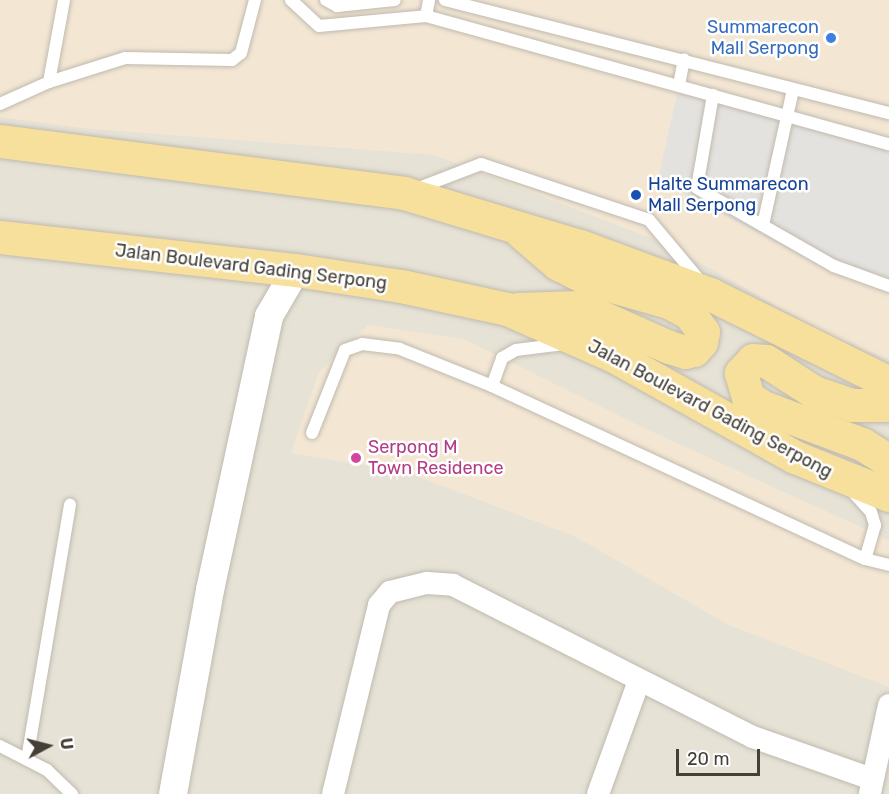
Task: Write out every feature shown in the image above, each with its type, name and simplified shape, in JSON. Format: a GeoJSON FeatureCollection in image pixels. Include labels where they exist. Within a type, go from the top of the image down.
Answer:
{"type":"FeatureCollection","features":[{"type":"Feature","properties":{"kind":"main road"},"geometry":{"type":"LineString","coordinates":[[0,141],[404,193],[514,226],[710,294],[889,382]]}},
{"type":"Feature","properties":{"kind":"main road"},"geometry":{"type":"LineString","coordinates":[[507,309],[579,307],[685,352],[694,350],[701,342],[703,332],[689,313],[668,302],[588,279],[558,264],[514,226]]}},
{"type":"Feature","properties":{"kind":"main road","name":"Jalan Boulevard Gading Serpong"},"geometry":{"type":"LineString","coordinates":[[0,237],[296,270],[401,286],[507,309],[583,342],[795,457],[889,495]]}},
{"type":"Feature","properties":{"kind":"main road"},"geometry":{"type":"LineString","coordinates":[[889,405],[852,405],[814,392],[766,361],[753,360],[741,373],[748,398],[763,407],[862,444],[889,461]]}},
{"type":"Feature","properties":{"kind":"street"},"geometry":{"type":"LineString","coordinates":[[255,265],[269,315]]}},
{"type":"Feature","properties":{"kind":"street"},"geometry":{"type":"LineString","coordinates":[[174,794],[210,590],[269,315],[296,270]]}},
{"type":"Feature","properties":{"kind":"street"},"geometry":{"type":"LineString","coordinates":[[333,794],[379,605],[390,592],[427,583],[453,585],[753,737],[871,787],[889,705]]}},
{"type":"Feature","properties":{"kind":"street"},"geometry":{"type":"LineString","coordinates":[[598,794],[639,681]]}},
{"type":"Feature","properties":{"kind":"lane"},"geometry":{"type":"LineString","coordinates":[[49,82],[64,0]]}},
{"type":"Feature","properties":{"kind":"lane"},"geometry":{"type":"LineString","coordinates":[[0,104],[49,82],[125,58],[232,60],[241,53],[255,0]]}},
{"type":"Feature","properties":{"kind":"lane"},"geometry":{"type":"LineString","coordinates":[[291,0],[319,26],[326,28],[426,16],[679,85],[787,118],[889,144]]}},
{"type":"Feature","properties":{"kind":"lane"},"geometry":{"type":"LineString","coordinates":[[326,0],[337,6],[395,0]]}},
{"type":"Feature","properties":{"kind":"lane"},"geometry":{"type":"LineString","coordinates":[[426,16],[429,0]]}},
{"type":"Feature","properties":{"kind":"lane"},"geometry":{"type":"LineString","coordinates":[[445,0],[889,113]]}},
{"type":"Feature","properties":{"kind":"lane"},"geometry":{"type":"LineString","coordinates":[[679,85],[684,59]]}},
{"type":"Feature","properties":{"kind":"lane"},"geometry":{"type":"LineString","coordinates":[[763,225],[793,90]]}},
{"type":"Feature","properties":{"kind":"lane"},"geometry":{"type":"LineString","coordinates":[[713,95],[696,184],[834,266],[889,286]]}},
{"type":"Feature","properties":{"kind":"lane"},"geometry":{"type":"LineString","coordinates":[[404,193],[481,164],[649,220],[710,294]]}},
{"type":"Feature","properties":{"kind":"lane"},"geometry":{"type":"LineString","coordinates":[[492,386],[502,358],[516,350],[583,342]]}},
{"type":"Feature","properties":{"kind":"lane"},"geometry":{"type":"LineString","coordinates":[[312,433],[345,350],[354,345],[400,349],[492,386],[865,559],[889,565]]}},
{"type":"Feature","properties":{"kind":"lane"},"geometry":{"type":"LineString","coordinates":[[839,476],[871,512],[874,525],[865,559]]}},
{"type":"Feature","properties":{"kind":"lane"},"geometry":{"type":"LineString","coordinates":[[27,759],[70,505]]}},
{"type":"Feature","properties":{"kind":"lane"},"geometry":{"type":"LineString","coordinates":[[0,746],[47,770],[72,794]]}},
{"type":"Feature","properties":{"kind":"shaded area"},"geometry":{"type":"Polygon","coordinates":[[[0,0],[889,0],[889,794],[0,794],[0,0]]]}},
{"type":"Feature","properties":{"kind":"shaded area"},"geometry":{"type":"Polygon","coordinates":[[[0,0],[889,0],[889,359],[827,335],[669,245],[434,155],[81,128],[0,117],[0,0]]]}},
{"type":"Feature","properties":{"kind":"shaded area"},"geometry":{"type":"Polygon","coordinates":[[[678,89],[889,146],[889,291],[830,271],[658,180],[678,89]]]}},
{"type":"Feature","properties":{"kind":"shaded area"},"geometry":{"type":"Polygon","coordinates":[[[368,325],[464,339],[644,428],[889,540],[889,687],[729,625],[576,537],[406,472],[291,453],[319,372],[368,325]]]}},
{"type":"Feature","properties":{"kind":"place","name":"Summarecon Mall Serpong"},"geometry":{"type":"Point","coordinates":[831,38]}},
{"type":"Feature","properties":{"kind":"place","name":"Halte Summarecon Mall Serpong"},"geometry":{"type":"Point","coordinates":[636,195]}},
{"type":"Feature","properties":{"kind":"place","name":"Serpong M Town Residence"},"geometry":{"type":"Point","coordinates":[356,458]}}]}
